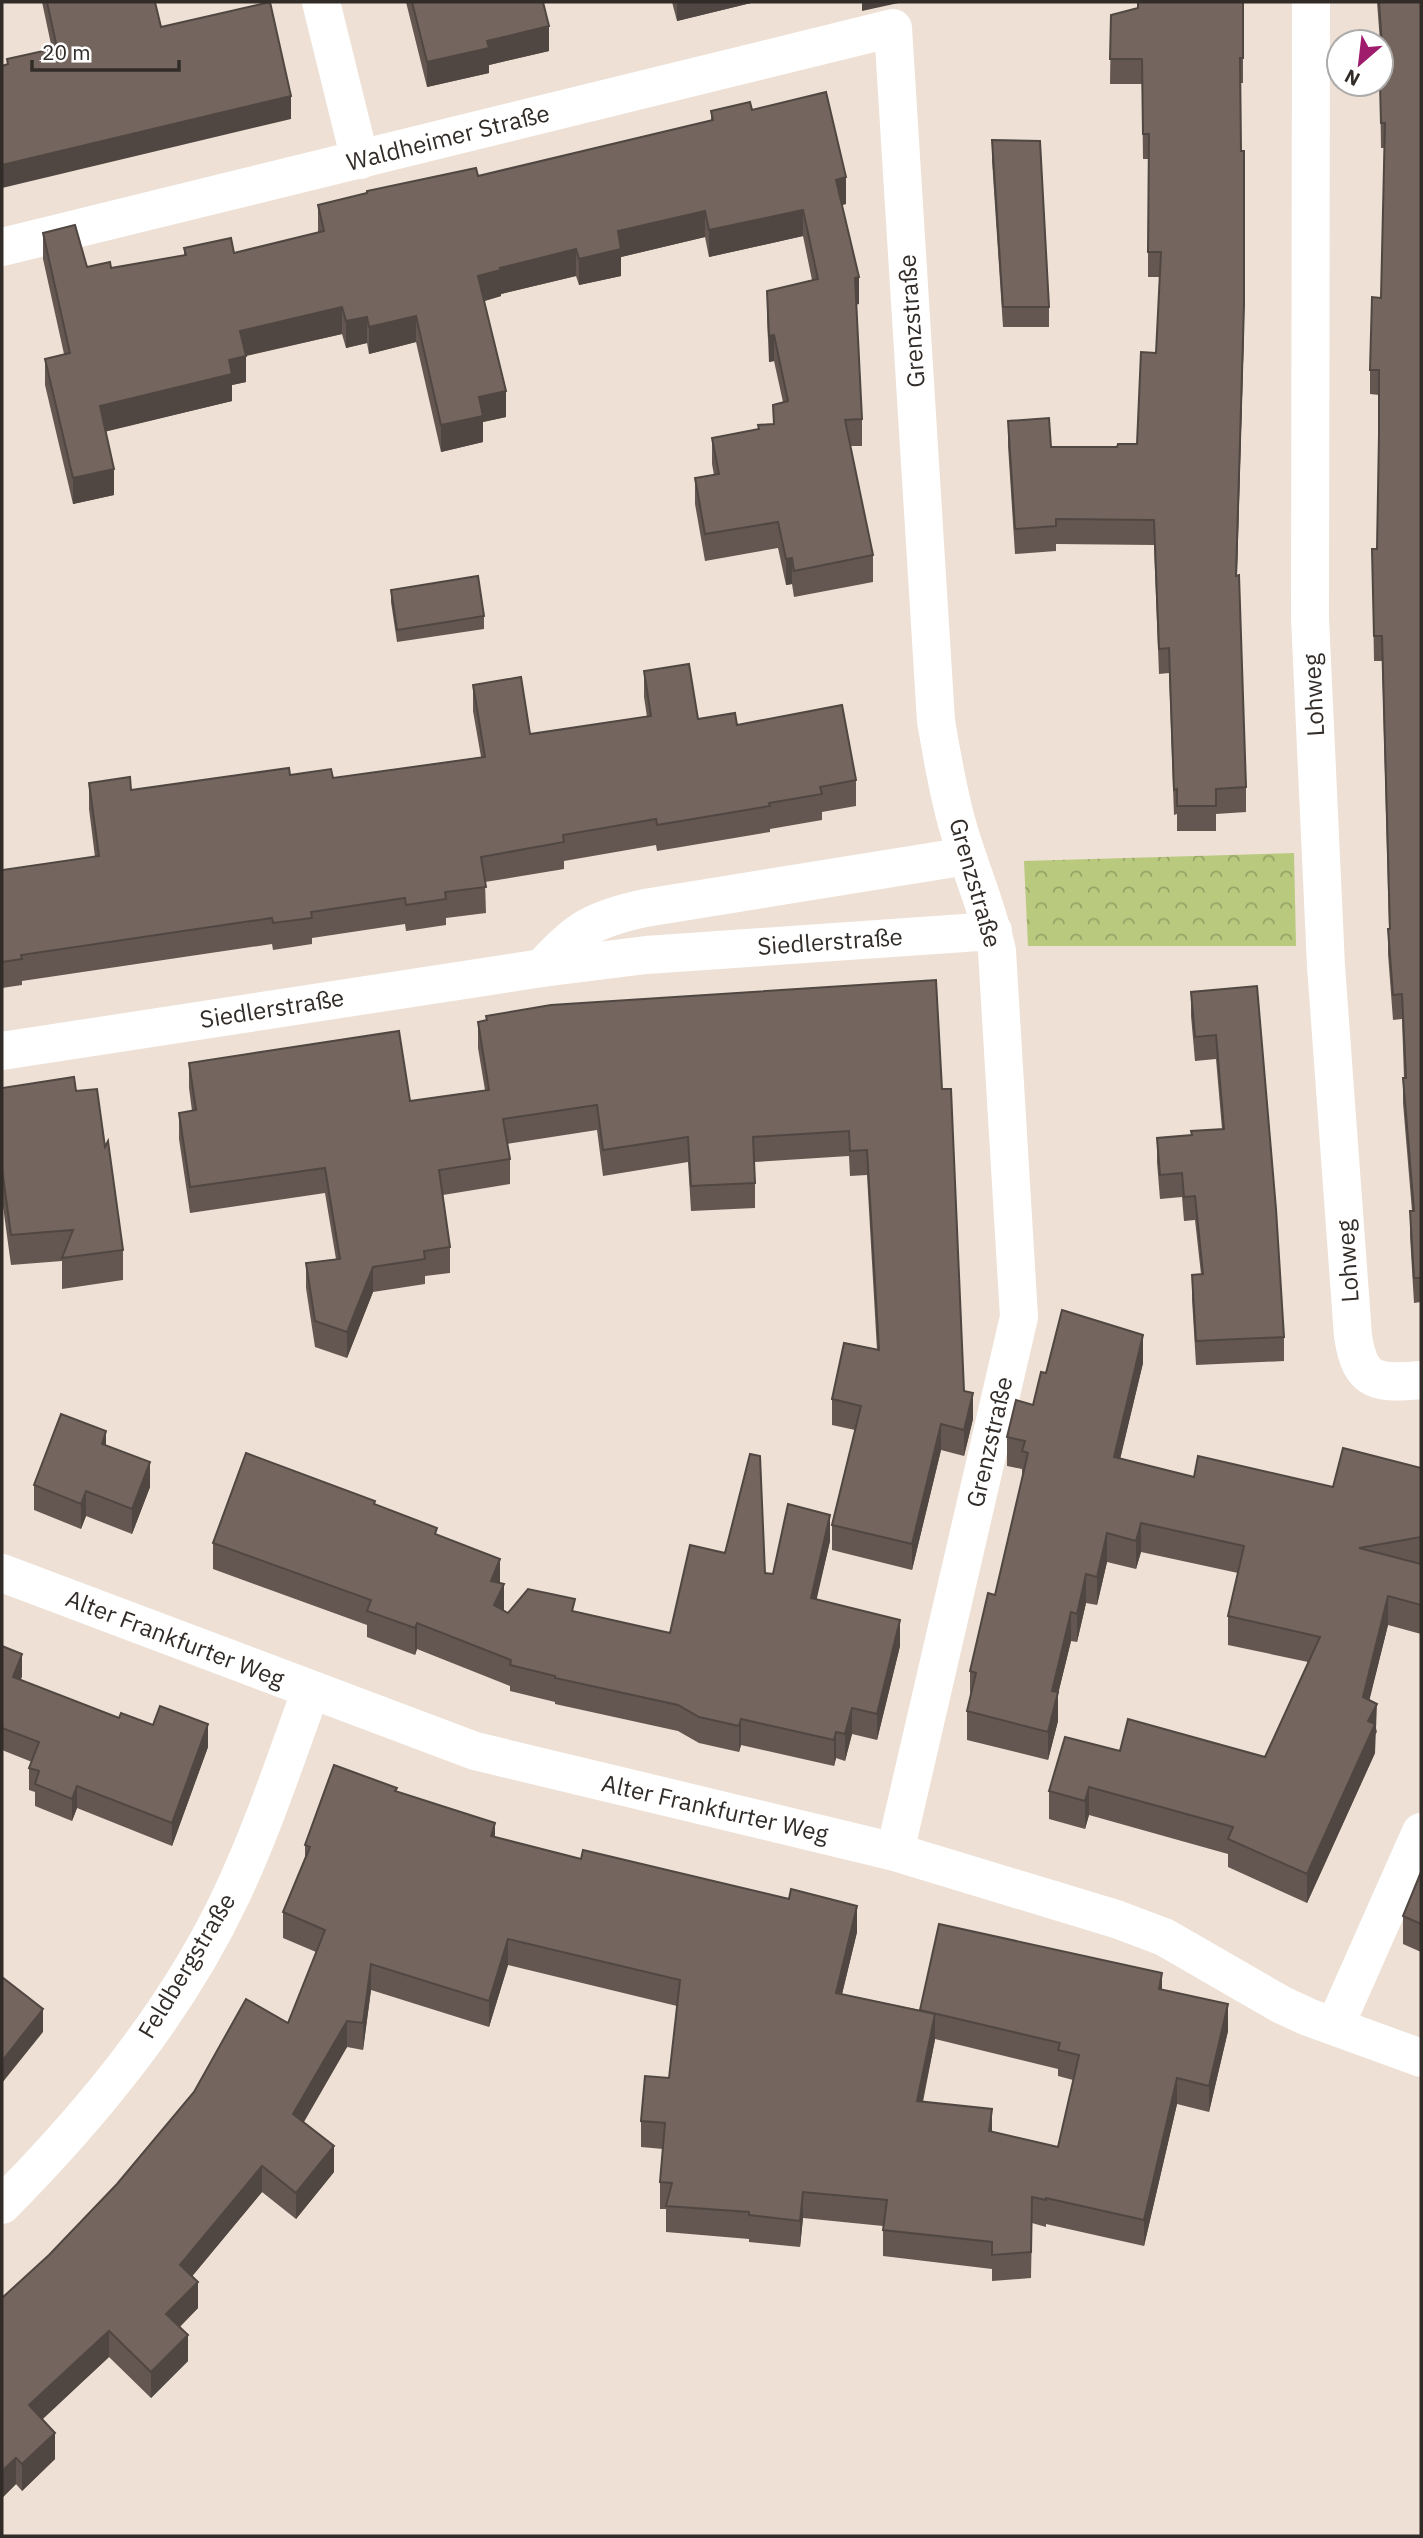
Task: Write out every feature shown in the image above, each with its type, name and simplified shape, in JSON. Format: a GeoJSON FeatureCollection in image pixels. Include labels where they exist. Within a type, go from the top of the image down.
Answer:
{"type":"FeatureCollection","features":[{"type":"Feature","properties":{"kind":"street"},"geometry":{"type":"LineString","coordinates":[[321,2],[360,160]]}},
{"type":"Feature","properties":{"kind":"street","name":"Lohweg"},"geometry":{"type":"LineString","coordinates":[[1311,2],[1310,618],[1326,966],[1353,1336],[1357,1358],[1363,1370],[1376,1379],[1395,1382],[1421,1380]]}},
{"type":"Feature","properties":{"kind":"street","name":"Waldheimer Straße"},"geometry":{"type":"LineString","coordinates":[[2,247],[893,28]]}},
{"type":"Feature","properties":{"kind":"street","name":"Grenzstraße"},"geometry":{"type":"LineString","coordinates":[[893,28],[936,721],[942,761],[967,856],[993,931],[999,981],[1019,1317],[895,1852]]}},
{"type":"Feature","properties":{"kind":"street"},"geometry":{"type":"LineString","coordinates":[[542,968],[563,945],[586,927],[609,916],[967,856]]}},
{"type":"Feature","properties":{"kind":"street","name":"Siedlerstraße"},"geometry":{"type":"LineString","coordinates":[[2,1051],[542,968],[646,955],[993,931]]}},
{"type":"Feature","properties":{"kind":"street","name":"Alter Frankfurter Weg"},"geometry":{"type":"LineString","coordinates":[[2,1573],[440,1739],[504,1759],[895,1852],[1143,1929],[1205,1959],[1282,2005],[1421,2058]]}},
{"type":"Feature","properties":{"kind":"street","name":"Feldbergstraße"},"geometry":{"type":"LineString","coordinates":[[2,2205],[96,2104],[147,2036],[200,1953],[245,1866],[311,1690]]}},
{"type":"Feature","properties":{"kind":"street"},"geometry":{"type":"LineString","coordinates":[[1335,2026],[1421,1832]]}},
{"type":"Feature","properties":{"kind":"green space"},"geometry":{"type":"Polygon","coordinates":[[[1294,853],[1296,946],[1028,946],[1024,861],[1294,853]]]}},
{"type":"Feature","properties":{"kind":"building"},"geometry":{"type":"Polygon","coordinates":[[[47,2],[155,2],[161,27],[270,2],[291,96],[2,165],[2,66],[8,64],[7,59],[57,48],[47,2]]]}},
{"type":"Feature","properties":{"kind":"building"},"geometry":{"type":"Polygon","coordinates":[[[412,2],[543,2],[549,26],[487,41],[489,48],[427,62],[412,2]]]}},
{"type":"Feature","properties":{"kind":"building"},"geometry":{"type":"Polygon","coordinates":[[[1138,2],[1243,2],[1243,58],[1240,58],[1241,151],[1244,151],[1244,305],[1236,576],[1239,575],[1246,787],[1216,789],[1216,806],[1177,806],[1177,789],[1174,790],[1169,648],[1159,649],[1154,520],[1056,519],[1056,526],[1015,529],[1008,421],[1049,418],[1051,447],[1117,447],[1118,444],[1137,444],[1141,352],[1156,353],[1161,252],[1148,252],[1149,134],[1143,134],[1142,59],[1110,59],[1111,15],[1138,8],[1138,2]]]}},
{"type":"Feature","properties":{"kind":"building"},"geometry":{"type":"Polygon","coordinates":[[[1379,2],[1421,2],[1421,1278],[1414,1278],[1410,1211],[1414,1211],[1403,1078],[1406,1078],[1402,994],[1393,995],[1388,929],[1382,636],[1374,636],[1372,549],[1377,549],[1379,370],[1370,370],[1372,297],[1381,298],[1385,123],[1381,123],[1380,98],[1395,98],[1395,28],[1381,28],[1379,2]]]}},
{"type":"Feature","properties":{"kind":"building"},"geometry":{"type":"Polygon","coordinates":[[[826,92],[846,177],[836,180],[859,277],[855,278],[862,419],[845,420],[873,555],[794,571],[792,558],[786,559],[778,522],[705,534],[695,478],[719,474],[712,438],[759,429],[758,425],[774,424],[773,405],[788,401],[774,335],[769,336],[767,291],[818,279],[803,210],[709,230],[705,211],[618,231],[621,249],[579,259],[576,249],[478,276],[506,391],[479,397],[483,416],[441,425],[416,316],[369,327],[367,317],[346,321],[342,307],[240,331],[246,356],[229,360],[232,374],[100,406],[114,469],[73,478],[45,359],[70,353],[43,233],[75,225],[87,267],[110,262],[111,268],[186,255],[184,248],[231,238],[234,253],[324,231],[318,205],[367,191],[476,168],[478,176],[713,120],[711,111],[750,102],[752,110],[826,92]]]}},
{"type":"Feature","properties":{"kind":"building"},"geometry":{"type":"Polygon","coordinates":[[[992,140],[1040,141],[1049,307],[1003,307],[992,140]]]}},
{"type":"Feature","properties":{"kind":"building"},"geometry":{"type":"Polygon","coordinates":[[[478,576],[484,616],[397,630],[391,590],[478,576]]]}},
{"type":"Feature","properties":{"kind":"building"},"geometry":{"type":"Polygon","coordinates":[[[689,664],[698,719],[735,713],[737,725],[842,705],[856,780],[820,787],[822,794],[769,803],[770,806],[657,825],[656,819],[563,835],[564,842],[481,857],[486,887],[445,892],[446,899],[406,905],[405,898],[311,912],[312,918],[273,923],[272,918],[21,955],[22,959],[2,962],[2,870],[99,856],[89,783],[130,777],[131,790],[289,768],[290,775],[331,769],[333,778],[485,757],[473,685],[521,677],[530,734],[651,716],[644,671],[689,664]]]}},
{"type":"Feature","properties":{"kind":"building"},"geometry":{"type":"Polygon","coordinates":[[[936,980],[942,1089],[951,1089],[964,1391],[973,1393],[964,1430],[941,1424],[912,1544],[832,1525],[861,1406],[832,1399],[844,1343],[879,1350],[867,1150],[850,1151],[849,1131],[753,1137],[755,1183],[691,1186],[688,1137],[603,1150],[597,1105],[503,1119],[510,1159],[439,1170],[450,1247],[424,1251],[425,1259],[373,1267],[347,1332],[315,1321],[306,1263],[340,1259],[325,1168],[190,1187],[179,1113],[196,1110],[189,1063],[399,1031],[410,1101],[489,1090],[478,1022],[487,1020],[486,1016],[551,1005],[936,980]]]}},
{"type":"Feature","properties":{"kind":"building"},"geometry":{"type":"Polygon","coordinates":[[[1257,986],[1284,1337],[1196,1341],[1192,1275],[1203,1274],[1195,1196],[1184,1197],[1182,1173],[1160,1175],[1157,1138],[1192,1135],[1191,1131],[1224,1129],[1216,1035],[1195,1037],[1191,992],[1257,986]]]}},
{"type":"Feature","properties":{"kind":"building"},"geometry":{"type":"Polygon","coordinates":[[[74,1077],[76,1091],[97,1089],[105,1147],[108,1141],[123,1250],[62,1258],[73,1230],[11,1235],[2,1169],[2,1088],[74,1077]]]}},
{"type":"Feature","properties":{"kind":"building"},"geometry":{"type":"Polygon","coordinates":[[[1062,1310],[1143,1335],[1114,1457],[1194,1477],[1198,1456],[1333,1487],[1343,1448],[1421,1468],[1421,1537],[1359,1548],[1421,1564],[1421,1605],[1388,1596],[1363,1697],[1377,1704],[1368,1721],[1375,1724],[1307,1874],[1228,1839],[1233,1827],[1089,1787],[1085,1801],[1049,1791],[1065,1737],[1120,1751],[1128,1719],[1265,1757],[1320,1637],[1228,1616],[1244,1546],[1141,1523],[1136,1541],[1107,1533],[1097,1577],[1086,1574],[1077,1614],[1071,1612],[1052,1691],[1058,1692],[1048,1732],[967,1711],[976,1673],[970,1671],[988,1593],[995,1595],[1028,1453],[1022,1451],[1025,1441],[1007,1437],[1016,1400],[1033,1405],[1041,1372],[1046,1373],[1062,1310]]]}},
{"type":"Feature","properties":{"kind":"building"},"geometry":{"type":"Polygon","coordinates":[[[61,1414],[106,1431],[102,1444],[150,1462],[132,1509],[86,1491],[81,1504],[34,1485],[61,1414]]]}},
{"type":"Feature","properties":{"kind":"building"},"geometry":{"type":"Polygon","coordinates":[[[246,1453],[375,1501],[374,1504],[437,1528],[435,1534],[500,1559],[491,1581],[504,1584],[494,1605],[508,1613],[528,1589],[575,1599],[572,1611],[670,1633],[690,1545],[725,1553],[750,1454],[760,1456],[765,1573],[773,1574],[788,1504],[830,1515],[811,1598],[900,1620],[877,1714],[852,1708],[845,1734],[836,1732],[834,1740],[741,1719],[739,1726],[699,1717],[678,1705],[555,1678],[510,1665],[511,1660],[417,1623],[415,1628],[367,1611],[371,1600],[213,1543],[246,1453]]]}},
{"type":"Feature","properties":{"kind":"building"},"geometry":{"type":"Polygon","coordinates":[[[2,1646],[22,1654],[13,1677],[119,1718],[121,1713],[153,1725],[160,1706],[208,1724],[172,1823],[77,1786],[72,1799],[35,1784],[39,1771],[29,1768],[39,1742],[2,1728],[2,1646]]]}},
{"type":"Feature","properties":{"kind":"building"},"geometry":{"type":"Polygon","coordinates":[[[334,1765],[397,1788],[395,1791],[495,1823],[491,1836],[581,1859],[583,1850],[789,1899],[791,1889],[857,1906],[836,1993],[935,2014],[917,2101],[992,2109],[989,2131],[1058,2147],[1079,2055],[1058,2050],[1060,2043],[920,2010],[939,1924],[1162,1973],[1159,1989],[1228,2004],[1209,2086],[1177,2078],[1144,2220],[1032,2197],[1031,2252],[992,2255],[992,2242],[883,2230],[887,2200],[803,2192],[800,2221],[749,2215],[749,2212],[666,2206],[672,2183],[660,2182],[665,2123],[641,2121],[645,2076],[669,2078],[680,1980],[508,1939],[489,2001],[371,1964],[363,2023],[347,2021],[293,2114],[334,2146],[296,2193],[262,2166],[180,2265],[198,2282],[166,2314],[188,2335],[151,2372],[109,2331],[29,2405],[55,2433],[22,2464],[16,2458],[2,2471],[2,2298],[49,2255],[117,2184],[194,2092],[246,1999],[288,2023],[325,1930],[283,1912],[310,1847],[305,1845],[334,1765]]]}},
{"type":"Feature","properties":{"kind":"building"},"geometry":{"type":"Polygon","coordinates":[[[1421,1872],[1421,1924],[1403,1916],[1421,1872]]]}},
{"type":"Feature","properties":{"kind":"building"},"geometry":{"type":"Polygon","coordinates":[[[2,1977],[43,2009],[2,2061],[2,1977]]]}}]}
